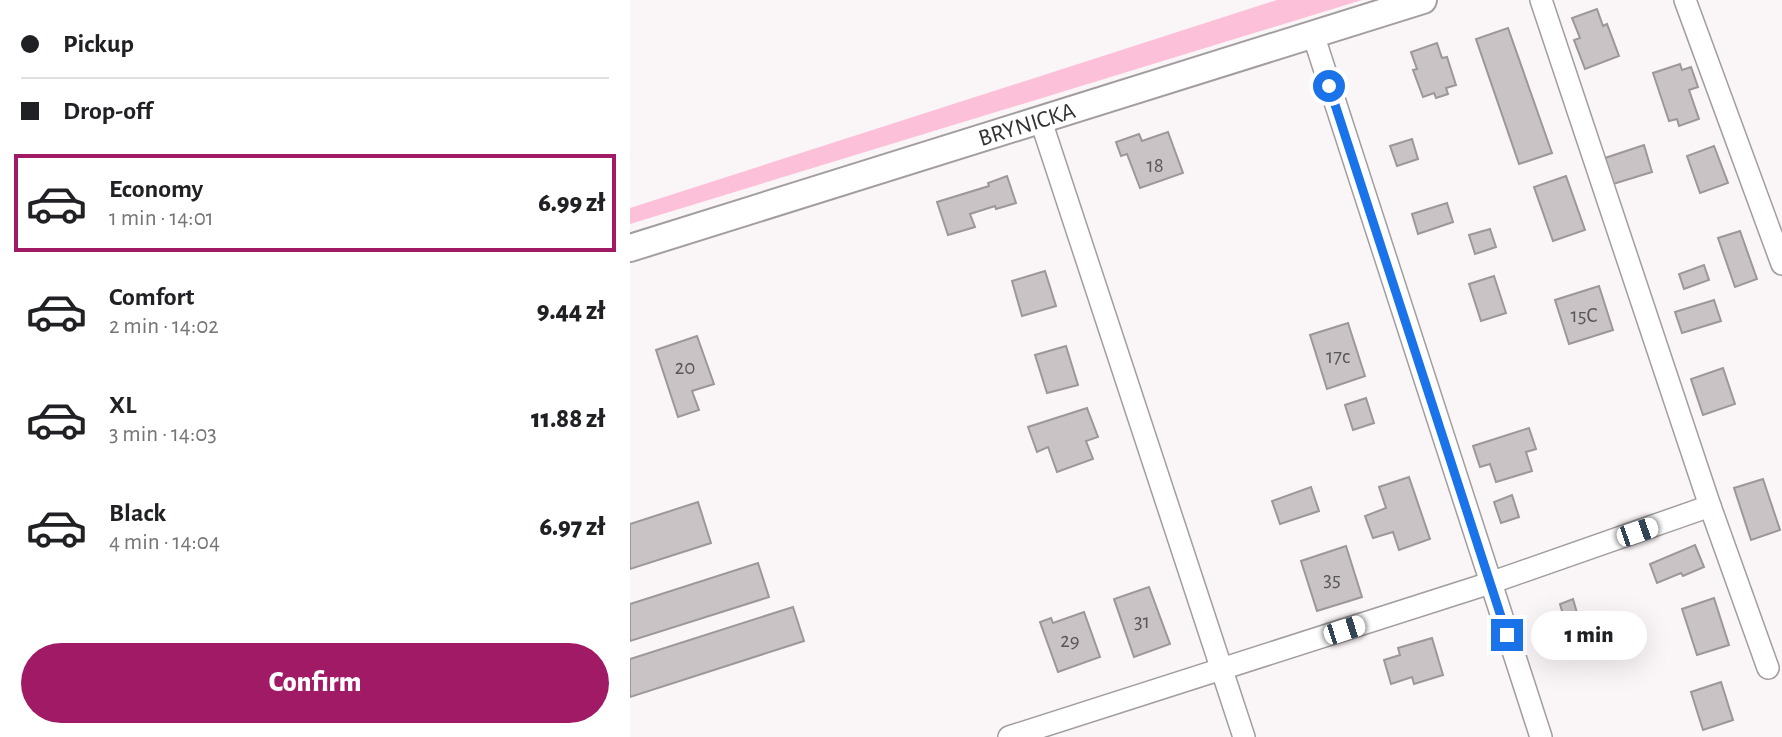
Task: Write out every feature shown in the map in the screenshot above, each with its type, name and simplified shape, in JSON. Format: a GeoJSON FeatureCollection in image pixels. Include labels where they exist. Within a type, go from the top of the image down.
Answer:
{"type":"FeatureCollection","features":[{"type":"Feature","properties":{"kind":"street","name":"BRYNICKA"},"geometry":{"type":"LineString","coordinates":[[630,248],[1423,0]]}},
{"type":"Feature","properties":{"kind":"street"},"geometry":{"type":"LineString","coordinates":[[1541,0],[1710,506],[1768,668]]}},
{"type":"Feature","properties":{"kind":"street"},"geometry":{"type":"LineString","coordinates":[[1685,0],[1782,264]]}},
{"type":"Feature","properties":{"kind":"street"},"geometry":{"type":"LineString","coordinates":[[1313,34],[1541,737]]}},
{"type":"Feature","properties":{"kind":"street"},"geometry":{"type":"LineString","coordinates":[[1041,121],[1244,737]]}},
{"type":"Feature","properties":{"kind":"street"},"geometry":{"type":"LineString","coordinates":[[1009,737],[1490,583],[1710,506]]}},
{"type":"Feature","properties":{"kind":"shaded area"},"geometry":{"type":"Polygon","coordinates":[[[1277,0],[1362,0],[630,224],[630,208],[1277,0]]]}},
{"type":"Feature","properties":{"kind":"building"},"geometry":{"type":"Polygon","coordinates":[[[1597,9],[1603,26],[1607,24],[1619,56],[1585,69],[1574,40],[1580,38],[1572,18],[1597,9]]]}},
{"type":"Feature","properties":{"kind":"building"},"geometry":{"type":"Polygon","coordinates":[[[1508,28],[1552,153],[1519,164],[1476,39],[1508,28]]]}},
{"type":"Feature","properties":{"kind":"building"},"geometry":{"type":"Polygon","coordinates":[[[1437,43],[1442,58],[1447,57],[1456,85],[1446,88],[1448,94],[1436,98],[1434,93],[1423,97],[1413,70],[1417,69],[1411,52],[1437,43]]]}},
{"type":"Feature","properties":{"kind":"building"},"geometry":{"type":"Polygon","coordinates":[[[1680,64],[1682,70],[1691,67],[1698,87],[1689,90],[1699,119],[1679,126],[1677,119],[1669,121],[1653,73],[1680,64]]]}},
{"type":"Feature","properties":{"kind":"building"},"geometry":{"type":"Polygon","coordinates":[[[1168,132],[1183,173],[1140,188],[1127,154],[1121,156],[1116,142],[1139,134],[1142,141],[1168,132]]]}},
{"type":"Feature","properties":{"kind":"building"},"geometry":{"type":"Polygon","coordinates":[[[1412,139],[1418,159],[1397,166],[1390,146],[1412,139]]]}},
{"type":"Feature","properties":{"kind":"building"},"geometry":{"type":"Polygon","coordinates":[[[1644,145],[1652,172],[1613,184],[1605,158],[1644,145]]]}},
{"type":"Feature","properties":{"kind":"building"},"geometry":{"type":"Polygon","coordinates":[[[1714,146],[1728,183],[1700,193],[1687,156],[1714,146]]]}},
{"type":"Feature","properties":{"kind":"building"},"geometry":{"type":"Polygon","coordinates":[[[1007,176],[1016,203],[970,214],[975,227],[948,235],[937,202],[989,186],[988,183],[1007,176]]]}},
{"type":"Feature","properties":{"kind":"building"},"geometry":{"type":"Polygon","coordinates":[[[1566,176],[1585,230],[1553,241],[1534,187],[1566,176]]]}},
{"type":"Feature","properties":{"kind":"building"},"geometry":{"type":"Polygon","coordinates":[[[1447,203],[1453,222],[1418,234],[1412,214],[1447,203]]]}},
{"type":"Feature","properties":{"kind":"building"},"geometry":{"type":"Polygon","coordinates":[[[1490,229],[1496,247],[1475,254],[1469,235],[1490,229]]]}},
{"type":"Feature","properties":{"kind":"building"},"geometry":{"type":"Polygon","coordinates":[[[1740,231],[1757,279],[1735,287],[1718,238],[1740,231]]]}},
{"type":"Feature","properties":{"kind":"building"},"geometry":{"type":"Polygon","coordinates":[[[1704,265],[1709,280],[1684,289],[1679,274],[1704,265]]]}},
{"type":"Feature","properties":{"kind":"building"},"geometry":{"type":"Polygon","coordinates":[[[1045,271],[1056,306],[1022,316],[1012,281],[1045,271]]]}},
{"type":"Feature","properties":{"kind":"building"},"geometry":{"type":"Polygon","coordinates":[[[1494,276],[1506,313],[1481,321],[1469,284],[1494,276]]]}},
{"type":"Feature","properties":{"kind":"building"},"geometry":{"type":"Polygon","coordinates":[[[1599,286],[1613,330],[1569,344],[1555,300],[1599,286]]]}},
{"type":"Feature","properties":{"kind":"building"},"geometry":{"type":"Polygon","coordinates":[[[1714,300],[1721,321],[1682,333],[1675,312],[1714,300]]]}},
{"type":"Feature","properties":{"kind":"building"},"geometry":{"type":"Polygon","coordinates":[[[1348,323],[1365,376],[1327,389],[1310,335],[1348,323]]]}},
{"type":"Feature","properties":{"kind":"building"},"geometry":{"type":"Polygon","coordinates":[[[697,336],[714,384],[692,391],[699,410],[678,417],[656,350],[697,336]]]}},
{"type":"Feature","properties":{"kind":"building"},"geometry":{"type":"Polygon","coordinates":[[[1066,346],[1078,385],[1047,393],[1035,355],[1066,346]]]}},
{"type":"Feature","properties":{"kind":"building"},"geometry":{"type":"Polygon","coordinates":[[[1723,368],[1735,404],[1703,415],[1691,379],[1723,368]]]}},
{"type":"Feature","properties":{"kind":"building"},"geometry":{"type":"Polygon","coordinates":[[[1366,398],[1374,423],[1353,430],[1345,405],[1366,398]]]}},
{"type":"Feature","properties":{"kind":"building"},"geometry":{"type":"Polygon","coordinates":[[[1087,408],[1098,437],[1086,441],[1093,459],[1057,472],[1048,447],[1037,452],[1028,427],[1087,408]]]}},
{"type":"Feature","properties":{"kind":"building"},"geometry":{"type":"Polygon","coordinates":[[[1529,428],[1536,449],[1526,452],[1532,471],[1496,482],[1490,464],[1480,467],[1473,446],[1529,428]]]}},
{"type":"Feature","properties":{"kind":"building"},"geometry":{"type":"Polygon","coordinates":[[[1409,477],[1430,539],[1399,550],[1393,532],[1373,538],[1365,516],[1386,508],[1379,487],[1409,477]]]}},
{"type":"Feature","properties":{"kind":"building"},"geometry":{"type":"Polygon","coordinates":[[[1763,479],[1780,530],[1751,540],[1734,488],[1763,479]]]}},
{"type":"Feature","properties":{"kind":"building"},"geometry":{"type":"Polygon","coordinates":[[[1311,487],[1319,511],[1280,524],[1272,501],[1311,487]]]}},
{"type":"Feature","properties":{"kind":"building"},"geometry":{"type":"Polygon","coordinates":[[[1512,495],[1519,517],[1501,523],[1494,502],[1512,495]]]}},
{"type":"Feature","properties":{"kind":"building"},"geometry":{"type":"Polygon","coordinates":[[[698,502],[711,543],[630,569],[630,524],[698,502]]]}},
{"type":"Feature","properties":{"kind":"building"},"geometry":{"type":"Polygon","coordinates":[[[1695,545],[1704,567],[1657,583],[1650,564],[1695,545]]]}},
{"type":"Feature","properties":{"kind":"building"},"geometry":{"type":"Polygon","coordinates":[[[1346,546],[1362,597],[1317,611],[1301,561],[1346,546]]]}},
{"type":"Feature","properties":{"kind":"building"},"geometry":{"type":"Polygon","coordinates":[[[758,563],[769,597],[630,641],[630,604],[758,563]]]}},
{"type":"Feature","properties":{"kind":"building"},"geometry":{"type":"Polygon","coordinates":[[[1149,587],[1170,644],[1134,657],[1114,599],[1149,587]]]}},
{"type":"Feature","properties":{"kind":"building"},"geometry":{"type":"Polygon","coordinates":[[[1714,598],[1729,645],[1697,655],[1682,609],[1714,598]]]}},
{"type":"Feature","properties":{"kind":"building"},"geometry":{"type":"Polygon","coordinates":[[[1573,599],[1577,613],[1564,618],[1560,604],[1573,599]]]}},
{"type":"Feature","properties":{"kind":"building"},"geometry":{"type":"Polygon","coordinates":[[[793,607],[804,641],[630,697],[630,659],[793,607]]]}},
{"type":"Feature","properties":{"kind":"building"},"geometry":{"type":"Polygon","coordinates":[[[1084,612],[1100,657],[1058,672],[1040,622],[1051,618],[1053,623],[1084,612]]]}},
{"type":"Feature","properties":{"kind":"building"},"geometry":{"type":"Polygon","coordinates":[[[1432,638],[1443,675],[1414,684],[1412,677],[1391,684],[1384,660],[1400,655],[1398,648],[1432,638]]]}},
{"type":"Feature","properties":{"kind":"building"},"geometry":{"type":"Polygon","coordinates":[[[1721,682],[1733,720],[1703,730],[1691,692],[1721,682]]]}},
{"type":"Feature","properties":{"kind":"route"},"geometry":{"type":"LineString","coordinates":[[1329,86],[1507,635]]}}]}
